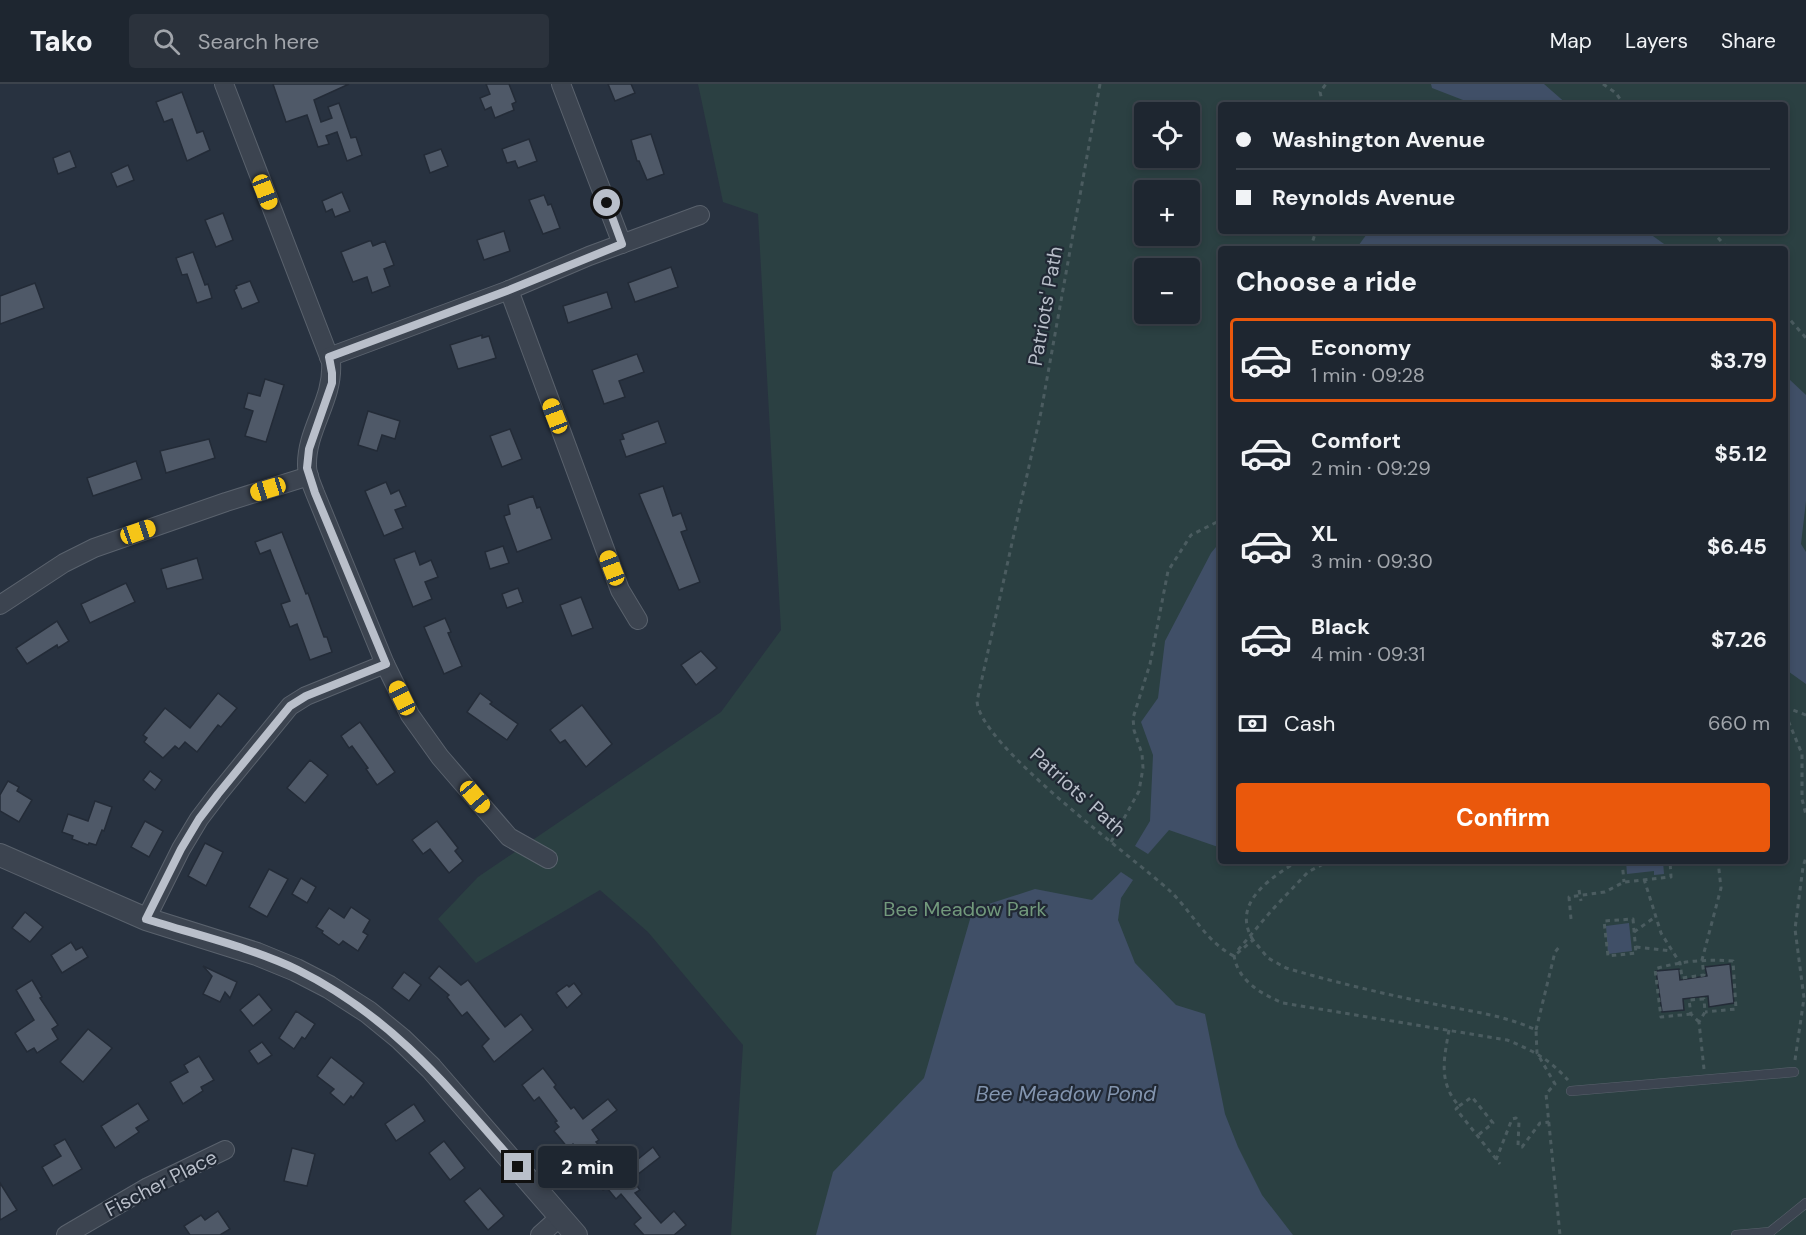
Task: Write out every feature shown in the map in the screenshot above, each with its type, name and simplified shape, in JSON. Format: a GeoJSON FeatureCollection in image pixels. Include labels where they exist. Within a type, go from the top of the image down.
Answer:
{"type":"FeatureCollection","features":[{"type":"Feature","properties":{"kind":"street"},"geometry":{"type":"LineString","coordinates":[[224,84],[329,357],[332,383],[309,449],[307,468],[386,664],[410,715],[454,774],[509,837],[548,859]]}},
{"type":"Feature","properties":{"kind":"street"},"geometry":{"type":"LineString","coordinates":[[561,84],[622,244]]}},
{"type":"Feature","properties":{"kind":"street"},"geometry":{"type":"LineString","coordinates":[[329,357],[700,215]]}},
{"type":"Feature","properties":{"kind":"street"},"geometry":{"type":"LineString","coordinates":[[509,290],[620,590],[639,620]]}},
{"type":"Feature","properties":{"kind":"street"},"geometry":{"type":"LineString","coordinates":[[0,605],[64,563],[94,548],[309,476]]}},
{"type":"Feature","properties":{"kind":"street"},"geometry":{"type":"LineString","coordinates":[[146,919],[181,849],[199,819],[290,706],[306,696],[386,664]]}},
{"type":"Feature","properties":{"kind":"street"},"geometry":{"type":"LineString","coordinates":[[0,855],[146,919],[257,954],[296,970],[329,987],[368,1012],[431,1068],[576,1235]]}},
{"type":"Feature","properties":{"kind":"street","name":"Fischer Place"},"geometry":{"type":"LineString","coordinates":[[66,1235],[148,1187],[225,1150]]}},
{"type":"Feature","properties":{"kind":"street"},"geometry":{"type":"LineString","coordinates":[[540,1235],[560,1217]]}},
{"type":"Feature","properties":{"kind":"lane"},"geometry":{"type":"LineString","coordinates":[[1571,1091],[1794,1072]]}},
{"type":"Feature","properties":{"kind":"lane"},"geometry":{"type":"LineString","coordinates":[[1736,1235],[1770,1232],[1806,1203]]}},
{"type":"Feature","properties":{"kind":"path","name":"Patriots' Path"},"geometry":{"type":"LineString","coordinates":[[1100,84],[1041,412],[977,701],[981,715],[1024,765],[1089,826],[1170,891],[1190,911],[1220,949],[1234,956]]}},
{"type":"Feature","properties":{"kind":"path"},"geometry":{"type":"LineString","coordinates":[[1322,102],[1320,92],[1326,84]]}},
{"type":"Feature","properties":{"kind":"path"},"geometry":{"type":"LineString","coordinates":[[1603,84],[1616,93],[1622,102]]}},
{"type":"Feature","properties":{"kind":"path"},"geometry":{"type":"LineString","coordinates":[[1715,234],[1725,246]]}},
{"type":"Feature","properties":{"kind":"path"},"geometry":{"type":"LineString","coordinates":[[1788,317],[1806,338]]}},
{"type":"Feature","properties":{"kind":"path"},"geometry":{"type":"LineString","coordinates":[[1111,842],[1139,791],[1143,768],[1142,754],[1132,724],[1150,664],[1168,571],[1191,535],[1218,522]]}},
{"type":"Feature","properties":{"kind":"path"},"geometry":{"type":"LineString","coordinates":[[1788,708],[1806,715]]}},
{"type":"Feature","properties":{"kind":"path"},"geometry":{"type":"LineString","coordinates":[[1788,720],[1802,754],[1803,799],[1806,815]]}},
{"type":"Feature","properties":{"kind":"path"},"geometry":{"type":"LineString","coordinates":[[1794,1072],[1804,998],[1796,929],[1806,857]]}},
{"type":"Feature","properties":{"kind":"path"},"geometry":{"type":"LineString","coordinates":[[1293,864],[1266,882],[1256,894],[1246,916],[1250,935],[1268,958],[1286,968],[1432,1004],[1495,1015],[1536,1030]]}},
{"type":"Feature","properties":{"kind":"path"},"geometry":{"type":"LineString","coordinates":[[1234,956],[1250,935],[1308,872],[1323,864]]}},
{"type":"Feature","properties":{"kind":"path"},"geometry":{"type":"LineString","coordinates":[[1622,864],[1624,882]]}},
{"type":"Feature","properties":{"kind":"path"},"geometry":{"type":"LineString","coordinates":[[1571,919],[1569,897],[1605,892],[1624,882],[1671,877],[1670,864]]}},
{"type":"Feature","properties":{"kind":"path"},"geometry":{"type":"LineString","coordinates":[[1644,879],[1661,933],[1680,963],[1682,978],[1704,975],[1702,960],[1721,888],[1718,864]]}},
{"type":"Feature","properties":{"kind":"path"},"geometry":{"type":"LineString","coordinates":[[1580,890],[1581,901]]}},
{"type":"Feature","properties":{"kind":"path"},"geometry":{"type":"LineString","coordinates":[[1634,932],[1655,917]]}},
{"type":"Feature","properties":{"kind":"path"},"geometry":{"type":"LineString","coordinates":[[1633,918],[1634,932],[1636,953],[1608,956],[1604,921],[1633,918]]}},
{"type":"Feature","properties":{"kind":"path"},"geometry":{"type":"LineString","coordinates":[[1234,956],[1253,940]]}},
{"type":"Feature","properties":{"kind":"path"},"geometry":{"type":"LineString","coordinates":[[1560,946],[1552,960],[1536,1030],[1537,1053],[1555,1084],[1546,1094],[1560,1235]]}},
{"type":"Feature","properties":{"kind":"path"},"geometry":{"type":"LineString","coordinates":[[1636,947],[1672,951]]}},
{"type":"Feature","properties":{"kind":"path"},"geometry":{"type":"LineString","coordinates":[[1234,956],[1237,967],[1245,979],[1261,993],[1283,1003],[1508,1040],[1537,1053],[1554,1065],[1569,1082],[1571,1091]]}},
{"type":"Feature","properties":{"kind":"path"},"geometry":{"type":"LineString","coordinates":[[1691,1014],[1661,1017],[1655,969],[1702,960],[1733,961],[1737,1009],[1705,1012]]}},
{"type":"Feature","properties":{"kind":"path"},"geometry":{"type":"LineString","coordinates":[[1699,1022],[1691,1014],[1689,1000],[1704,999],[1705,1012],[1699,1022],[1704,1079]]}},
{"type":"Feature","properties":{"kind":"path"},"geometry":{"type":"LineString","coordinates":[[1449,1030],[1444,1058],[1444,1080],[1447,1089],[1459,1106]]}},
{"type":"Feature","properties":{"kind":"path"},"geometry":{"type":"LineString","coordinates":[[1478,1136],[1493,1123],[1472,1097],[1456,1109],[1500,1164]]}},
{"type":"Feature","properties":{"kind":"path"},"geometry":{"type":"LineString","coordinates":[[1496,1160],[1512,1119],[1516,1118],[1519,1121],[1517,1142],[1520,1147],[1524,1146],[1540,1123],[1549,1122]]}},
{"type":"Feature","properties":{"kind":"green space","name":"Bee Meadow Park"},"geometry":{"type":"Polygon","coordinates":[[[698,84],[1806,84],[1806,1235],[731,1235],[743,1045],[648,932],[600,890],[476,963],[438,919],[478,877],[721,712],[781,630],[758,214],[723,202],[698,84]]]}},
{"type":"Feature","properties":{"kind":"water"},"geometry":{"type":"Polygon","coordinates":[[[1431,84],[1544,84],[1565,102],[1462,102],[1463,100],[1432,88],[1431,84]]]}},
{"type":"Feature","properties":{"kind":"water"},"geometry":{"type":"Polygon","coordinates":[[[1367,234],[1650,234],[1667,246],[1358,246],[1367,234]]]}},
{"type":"Feature","properties":{"kind":"water"},"geometry":{"type":"Polygon","coordinates":[[[1789,379],[1806,395],[1806,501],[1801,544],[1806,552],[1806,684],[1788,671],[1789,379]]]}},
{"type":"Feature","properties":{"kind":"water"},"geometry":{"type":"Polygon","coordinates":[[[1218,545],[1218,847],[1169,830],[1148,854],[1135,846],[1150,821],[1153,755],[1141,722],[1158,698],[1165,641],[1211,553],[1218,545]]]}},
{"type":"Feature","properties":{"kind":"water"},"geometry":{"type":"Polygon","coordinates":[[[1626,864],[1663,864],[1664,874],[1654,875],[1654,871],[1627,874],[1626,864]]]}},
{"type":"Feature","properties":{"kind":"water","name":"Bee Meadow Pond"},"geometry":{"type":"Polygon","coordinates":[[[1121,872],[1133,880],[1121,898],[1118,920],[1135,963],[1176,1005],[1205,1014],[1225,1114],[1238,1147],[1262,1195],[1293,1235],[816,1235],[833,1172],[924,1078],[973,909],[1035,889],[1092,900],[1121,872]]]}},
{"type":"Feature","properties":{"kind":"water"},"geometry":{"type":"Polygon","coordinates":[[[1629,923],[1632,951],[1608,954],[1606,926],[1629,923]]]}},
{"type":"Feature","properties":{"kind":"building"},"geometry":{"type":"Polygon","coordinates":[[[273,84],[349,84],[314,100],[321,122],[332,118],[328,107],[339,103],[351,138],[356,137],[362,155],[347,161],[337,132],[326,136],[329,144],[318,147],[307,115],[286,122],[273,84]]]}},
{"type":"Feature","properties":{"kind":"building"},"geometry":{"type":"Polygon","coordinates":[[[486,84],[509,84],[516,102],[512,104],[514,110],[495,118],[491,107],[485,110],[480,98],[490,94],[486,84]]]}},
{"type":"Feature","properties":{"kind":"building"},"geometry":{"type":"Polygon","coordinates":[[[608,84],[631,84],[635,93],[615,101],[608,84]]]}},
{"type":"Feature","properties":{"kind":"building"},"geometry":{"type":"Polygon","coordinates":[[[182,92],[197,133],[203,131],[210,150],[187,161],[172,119],[164,122],[156,102],[182,92]]]}},
{"type":"Feature","properties":{"kind":"building"},"geometry":{"type":"Polygon","coordinates":[[[651,134],[664,174],[647,180],[637,161],[631,140],[651,134]]]}},
{"type":"Feature","properties":{"kind":"building"},"geometry":{"type":"Polygon","coordinates":[[[529,139],[537,161],[518,168],[515,161],[507,163],[502,149],[529,139]]]}},
{"type":"Feature","properties":{"kind":"building"},"geometry":{"type":"Polygon","coordinates":[[[441,149],[448,166],[430,173],[424,155],[441,149]]]}},
{"type":"Feature","properties":{"kind":"building"},"geometry":{"type":"Polygon","coordinates":[[[70,151],[76,167],[58,174],[53,158],[70,151]]]}},
{"type":"Feature","properties":{"kind":"building"},"geometry":{"type":"Polygon","coordinates":[[[128,165],[134,180],[117,187],[111,173],[128,165]]]}},
{"type":"Feature","properties":{"kind":"building"},"geometry":{"type":"Polygon","coordinates":[[[342,192],[350,211],[335,217],[332,209],[326,212],[322,201],[342,192]]]}},
{"type":"Feature","properties":{"kind":"building"},"geometry":{"type":"Polygon","coordinates":[[[544,195],[548,205],[551,204],[560,228],[543,234],[529,200],[544,195]]]}},
{"type":"Feature","properties":{"kind":"building"},"geometry":{"type":"Polygon","coordinates":[[[223,213],[233,240],[216,247],[205,220],[223,213]]]}},
{"type":"Feature","properties":{"kind":"building"},"geometry":{"type":"Polygon","coordinates":[[[504,231],[510,251],[484,260],[477,240],[504,231]]]}},
{"type":"Feature","properties":{"kind":"building"},"geometry":{"type":"Polygon","coordinates":[[[369,241],[373,246],[385,241],[394,265],[384,269],[390,286],[372,293],[367,277],[353,282],[341,252],[369,241]]]}},
{"type":"Feature","properties":{"kind":"building"},"geometry":{"type":"Polygon","coordinates":[[[193,252],[212,298],[197,303],[187,274],[182,275],[176,258],[193,252]]]}},
{"type":"Feature","properties":{"kind":"building"},"geometry":{"type":"Polygon","coordinates":[[[671,267],[678,287],[635,302],[628,283],[671,267]]]}},
{"type":"Feature","properties":{"kind":"building"},"geometry":{"type":"Polygon","coordinates":[[[250,281],[259,302],[242,309],[234,290],[236,286],[250,281]]]}},
{"type":"Feature","properties":{"kind":"building"},"geometry":{"type":"Polygon","coordinates":[[[35,283],[44,308],[0,324],[0,296],[35,283]]]}},
{"type":"Feature","properties":{"kind":"building"},"geometry":{"type":"Polygon","coordinates":[[[607,292],[612,308],[568,323],[563,306],[607,292]]]}},
{"type":"Feature","properties":{"kind":"building"},"geometry":{"type":"Polygon","coordinates":[[[482,335],[482,338],[489,336],[496,358],[458,369],[450,345],[482,335]]]}},
{"type":"Feature","properties":{"kind":"building"},"geometry":{"type":"Polygon","coordinates":[[[637,354],[644,372],[619,381],[625,397],[604,404],[592,370],[637,354]]]}},
{"type":"Feature","properties":{"kind":"building"},"geometry":{"type":"Polygon","coordinates":[[[265,379],[284,385],[266,442],[245,436],[253,411],[244,408],[248,393],[260,396],[265,379]]]}},
{"type":"Feature","properties":{"kind":"building"},"geometry":{"type":"Polygon","coordinates":[[[368,411],[400,421],[395,439],[382,435],[377,451],[358,445],[368,411]]]}},
{"type":"Feature","properties":{"kind":"building"},"geometry":{"type":"Polygon","coordinates":[[[658,421],[666,443],[626,457],[620,440],[624,439],[622,434],[658,421]]]}},
{"type":"Feature","properties":{"kind":"building"},"geometry":{"type":"Polygon","coordinates":[[[510,429],[522,459],[502,467],[490,436],[510,429]]]}},
{"type":"Feature","properties":{"kind":"building"},"geometry":{"type":"Polygon","coordinates":[[[209,439],[215,458],[166,473],[160,451],[209,439]]]}},
{"type":"Feature","properties":{"kind":"building"},"geometry":{"type":"Polygon","coordinates":[[[136,461],[142,479],[93,496],[87,478],[136,461]]]}},
{"type":"Feature","properties":{"kind":"building"},"geometry":{"type":"Polygon","coordinates":[[[386,482],[391,494],[399,490],[406,506],[395,510],[403,528],[384,536],[365,491],[386,482]]]}},
{"type":"Feature","properties":{"kind":"building"},"geometry":{"type":"Polygon","coordinates":[[[663,486],[673,516],[681,513],[687,530],[681,532],[700,582],[679,590],[639,494],[663,486]]]}},
{"type":"Feature","properties":{"kind":"building"},"geometry":{"type":"Polygon","coordinates":[[[533,496],[537,508],[540,507],[552,539],[517,552],[504,516],[510,514],[508,505],[533,496]]]}},
{"type":"Feature","properties":{"kind":"building"},"geometry":{"type":"Polygon","coordinates":[[[282,532],[332,652],[310,660],[297,624],[290,627],[281,604],[290,601],[270,550],[260,554],[255,542],[282,532]]]}},
{"type":"Feature","properties":{"kind":"building"},"geometry":{"type":"Polygon","coordinates":[[[503,546],[509,563],[490,569],[485,552],[503,546]]]}},
{"type":"Feature","properties":{"kind":"building"},"geometry":{"type":"Polygon","coordinates":[[[415,551],[420,565],[431,560],[438,577],[425,582],[432,599],[413,607],[394,559],[415,551]]]}},
{"type":"Feature","properties":{"kind":"building"},"geometry":{"type":"Polygon","coordinates":[[[197,558],[203,579],[167,589],[161,569],[197,558]]]}},
{"type":"Feature","properties":{"kind":"building"},"geometry":{"type":"Polygon","coordinates":[[[126,583],[135,602],[90,623],[81,604],[126,583]]]}},
{"type":"Feature","properties":{"kind":"building"},"geometry":{"type":"Polygon","coordinates":[[[518,588],[523,602],[507,608],[502,594],[518,588]]]}},
{"type":"Feature","properties":{"kind":"building"},"geometry":{"type":"Polygon","coordinates":[[[581,597],[593,628],[572,636],[560,605],[581,597]]]}},
{"type":"Feature","properties":{"kind":"building"},"geometry":{"type":"Polygon","coordinates":[[[445,618],[451,632],[448,633],[462,666],[444,674],[424,627],[445,618]]]}},
{"type":"Feature","properties":{"kind":"building"},"geometry":{"type":"Polygon","coordinates":[[[57,621],[69,641],[58,648],[57,645],[27,664],[16,648],[57,621]]]}},
{"type":"Feature","properties":{"kind":"building"},"geometry":{"type":"Polygon","coordinates":[[[701,651],[717,668],[696,685],[681,665],[701,651]]]}},
{"type":"Feature","properties":{"kind":"building"},"geometry":{"type":"Polygon","coordinates":[[[218,693],[237,708],[221,727],[218,725],[197,752],[185,742],[179,749],[175,746],[163,758],[144,742],[147,738],[143,735],[165,708],[190,728],[218,693]]]}},
{"type":"Feature","properties":{"kind":"building"},"geometry":{"type":"Polygon","coordinates":[[[480,693],[492,702],[490,704],[518,724],[507,740],[467,712],[480,693]]]}},
{"type":"Feature","properties":{"kind":"building"},"geometry":{"type":"Polygon","coordinates":[[[582,705],[612,744],[586,767],[565,740],[560,743],[550,730],[582,705]]]}},
{"type":"Feature","properties":{"kind":"building"},"geometry":{"type":"Polygon","coordinates":[[[360,722],[395,772],[377,785],[352,746],[349,748],[341,736],[360,722]]]}},
{"type":"Feature","properties":{"kind":"building"},"geometry":{"type":"Polygon","coordinates":[[[310,760],[328,775],[305,803],[287,788],[310,760]]]}},
{"type":"Feature","properties":{"kind":"building"},"geometry":{"type":"Polygon","coordinates":[[[150,771],[162,780],[155,790],[143,780],[150,771]]]}},
{"type":"Feature","properties":{"kind":"building"},"geometry":{"type":"Polygon","coordinates":[[[8,781],[19,787],[17,791],[32,800],[19,822],[0,811],[0,795],[8,781]]]}},
{"type":"Feature","properties":{"kind":"building"},"geometry":{"type":"Polygon","coordinates":[[[95,801],[112,807],[104,831],[102,830],[96,845],[89,843],[88,845],[72,839],[73,836],[62,832],[68,814],[88,821],[95,801]]]}},
{"type":"Feature","properties":{"kind":"building"},"geometry":{"type":"Polygon","coordinates":[[[145,821],[163,831],[149,857],[131,847],[145,821]]]}},
{"type":"Feature","properties":{"kind":"building"},"geometry":{"type":"Polygon","coordinates":[[[437,821],[458,848],[455,851],[463,861],[449,873],[430,849],[423,854],[412,840],[437,821]]]}},
{"type":"Feature","properties":{"kind":"building"},"geometry":{"type":"Polygon","coordinates":[[[205,843],[223,852],[206,886],[188,876],[205,843]]]}},
{"type":"Feature","properties":{"kind":"building"},"geometry":{"type":"Polygon","coordinates":[[[269,869],[288,879],[267,917],[249,907],[269,869]]]}},
{"type":"Feature","properties":{"kind":"building"},"geometry":{"type":"Polygon","coordinates":[[[301,878],[316,887],[307,903],[292,894],[301,878]]]}},
{"type":"Feature","properties":{"kind":"building"},"geometry":{"type":"Polygon","coordinates":[[[351,907],[370,920],[363,932],[368,935],[358,951],[343,941],[339,945],[316,927],[329,908],[344,918],[351,907]]]}},
{"type":"Feature","properties":{"kind":"building"},"geometry":{"type":"Polygon","coordinates":[[[25,912],[43,927],[30,942],[12,928],[25,912]]]}},
{"type":"Feature","properties":{"kind":"building"},"geometry":{"type":"Polygon","coordinates":[[[71,942],[76,950],[82,947],[88,957],[62,973],[51,955],[71,942]]]}},
{"type":"Feature","properties":{"kind":"building"},"geometry":{"type":"Polygon","coordinates":[[[1730,964],[1734,1003],[1709,1007],[1708,996],[1683,999],[1684,1010],[1662,1012],[1656,971],[1679,969],[1680,980],[1707,976],[1705,967],[1730,964]]]}},
{"type":"Feature","properties":{"kind":"building"},"geometry":{"type":"Polygon","coordinates":[[[203,966],[237,982],[230,998],[225,992],[220,1002],[203,994],[212,976],[203,966]]]}},
{"type":"Feature","properties":{"kind":"building"},"geometry":{"type":"Polygon","coordinates":[[[439,966],[461,985],[468,980],[505,1027],[521,1014],[533,1030],[494,1062],[482,1046],[489,1039],[467,1012],[462,1016],[447,997],[449,995],[429,978],[439,966]]]}},
{"type":"Feature","properties":{"kind":"building"},"geometry":{"type":"Polygon","coordinates":[[[404,972],[421,985],[409,1001],[392,988],[404,972]]]}},
{"type":"Feature","properties":{"kind":"building"},"geometry":{"type":"Polygon","coordinates":[[[32,980],[42,997],[40,998],[58,1025],[52,1029],[58,1039],[37,1053],[34,1048],[27,1052],[15,1033],[34,1020],[16,990],[32,980]]]}},
{"type":"Feature","properties":{"kind":"building"},"geometry":{"type":"Polygon","coordinates":[[[574,983],[582,994],[567,1008],[556,993],[574,983]]]}},
{"type":"Feature","properties":{"kind":"building"},"geometry":{"type":"Polygon","coordinates":[[[259,994],[272,1010],[253,1026],[240,1010],[259,994]]]}},
{"type":"Feature","properties":{"kind":"building"},"geometry":{"type":"Polygon","coordinates":[[[296,1011],[315,1024],[305,1039],[302,1037],[294,1049],[279,1038],[296,1011]]]}},
{"type":"Feature","properties":{"kind":"building"},"geometry":{"type":"Polygon","coordinates":[[[88,1029],[112,1048],[83,1082],[60,1062],[88,1029]]]}},
{"type":"Feature","properties":{"kind":"building"},"geometry":{"type":"Polygon","coordinates":[[[262,1042],[272,1055],[258,1064],[249,1051],[262,1042]]]}},
{"type":"Feature","properties":{"kind":"building"},"geometry":{"type":"Polygon","coordinates":[[[199,1056],[214,1080],[201,1087],[203,1091],[183,1104],[170,1082],[188,1072],[184,1065],[199,1056]]]}},
{"type":"Feature","properties":{"kind":"building"},"geometry":{"type":"Polygon","coordinates":[[[331,1057],[364,1083],[353,1098],[351,1096],[344,1105],[330,1093],[334,1089],[317,1076],[331,1057]]]}},
{"type":"Feature","properties":{"kind":"building"},"geometry":{"type":"Polygon","coordinates":[[[543,1068],[571,1109],[574,1107],[583,1119],[608,1099],[617,1110],[592,1130],[599,1140],[596,1142],[621,1173],[653,1147],[660,1157],[632,1179],[640,1190],[635,1193],[661,1223],[674,1211],[686,1225],[674,1235],[644,1235],[634,1224],[641,1218],[621,1194],[616,1199],[607,1188],[603,1190],[589,1173],[593,1170],[573,1144],[568,1148],[554,1131],[559,1127],[555,1122],[557,1121],[539,1097],[534,1101],[522,1085],[543,1068]]]}},
{"type":"Feature","properties":{"kind":"building"},"geometry":{"type":"Polygon","coordinates":[[[138,1103],[149,1120],[136,1128],[139,1132],[115,1148],[101,1126],[138,1103]]]}},
{"type":"Feature","properties":{"kind":"building"},"geometry":{"type":"Polygon","coordinates":[[[414,1104],[425,1121],[396,1141],[385,1124],[414,1104]]]}},
{"type":"Feature","properties":{"kind":"building"},"geometry":{"type":"Polygon","coordinates":[[[65,1139],[82,1169],[53,1186],[42,1167],[61,1156],[54,1145],[65,1139]]]}},
{"type":"Feature","properties":{"kind":"building"},"geometry":{"type":"Polygon","coordinates":[[[444,1141],[465,1168],[450,1180],[429,1153],[444,1141]]]}},
{"type":"Feature","properties":{"kind":"building"},"geometry":{"type":"Polygon","coordinates":[[[292,1148],[315,1154],[307,1186],[284,1181],[292,1148]]]}},
{"type":"Feature","properties":{"kind":"building"},"geometry":{"type":"Polygon","coordinates":[[[0,1183],[17,1210],[0,1220],[0,1183]]]}},
{"type":"Feature","properties":{"kind":"building"},"geometry":{"type":"Polygon","coordinates":[[[480,1188],[504,1216],[488,1230],[464,1201],[480,1188]]]}},
{"type":"Feature","properties":{"kind":"building"},"geometry":{"type":"Polygon","coordinates":[[[218,1211],[230,1229],[220,1235],[190,1235],[184,1226],[201,1215],[205,1220],[218,1211]]]}},
{"type":"Feature","properties":{"kind":"route"},"geometry":{"type":"LineString","coordinates":[[518,1167],[431,1068],[368,1012],[329,987],[296,970],[257,954],[146,919],[181,849],[199,819],[290,706],[306,696],[386,664],[315,493],[307,468],[309,449],[332,383],[329,357],[509,290],[622,244],[607,203]]}}]}
